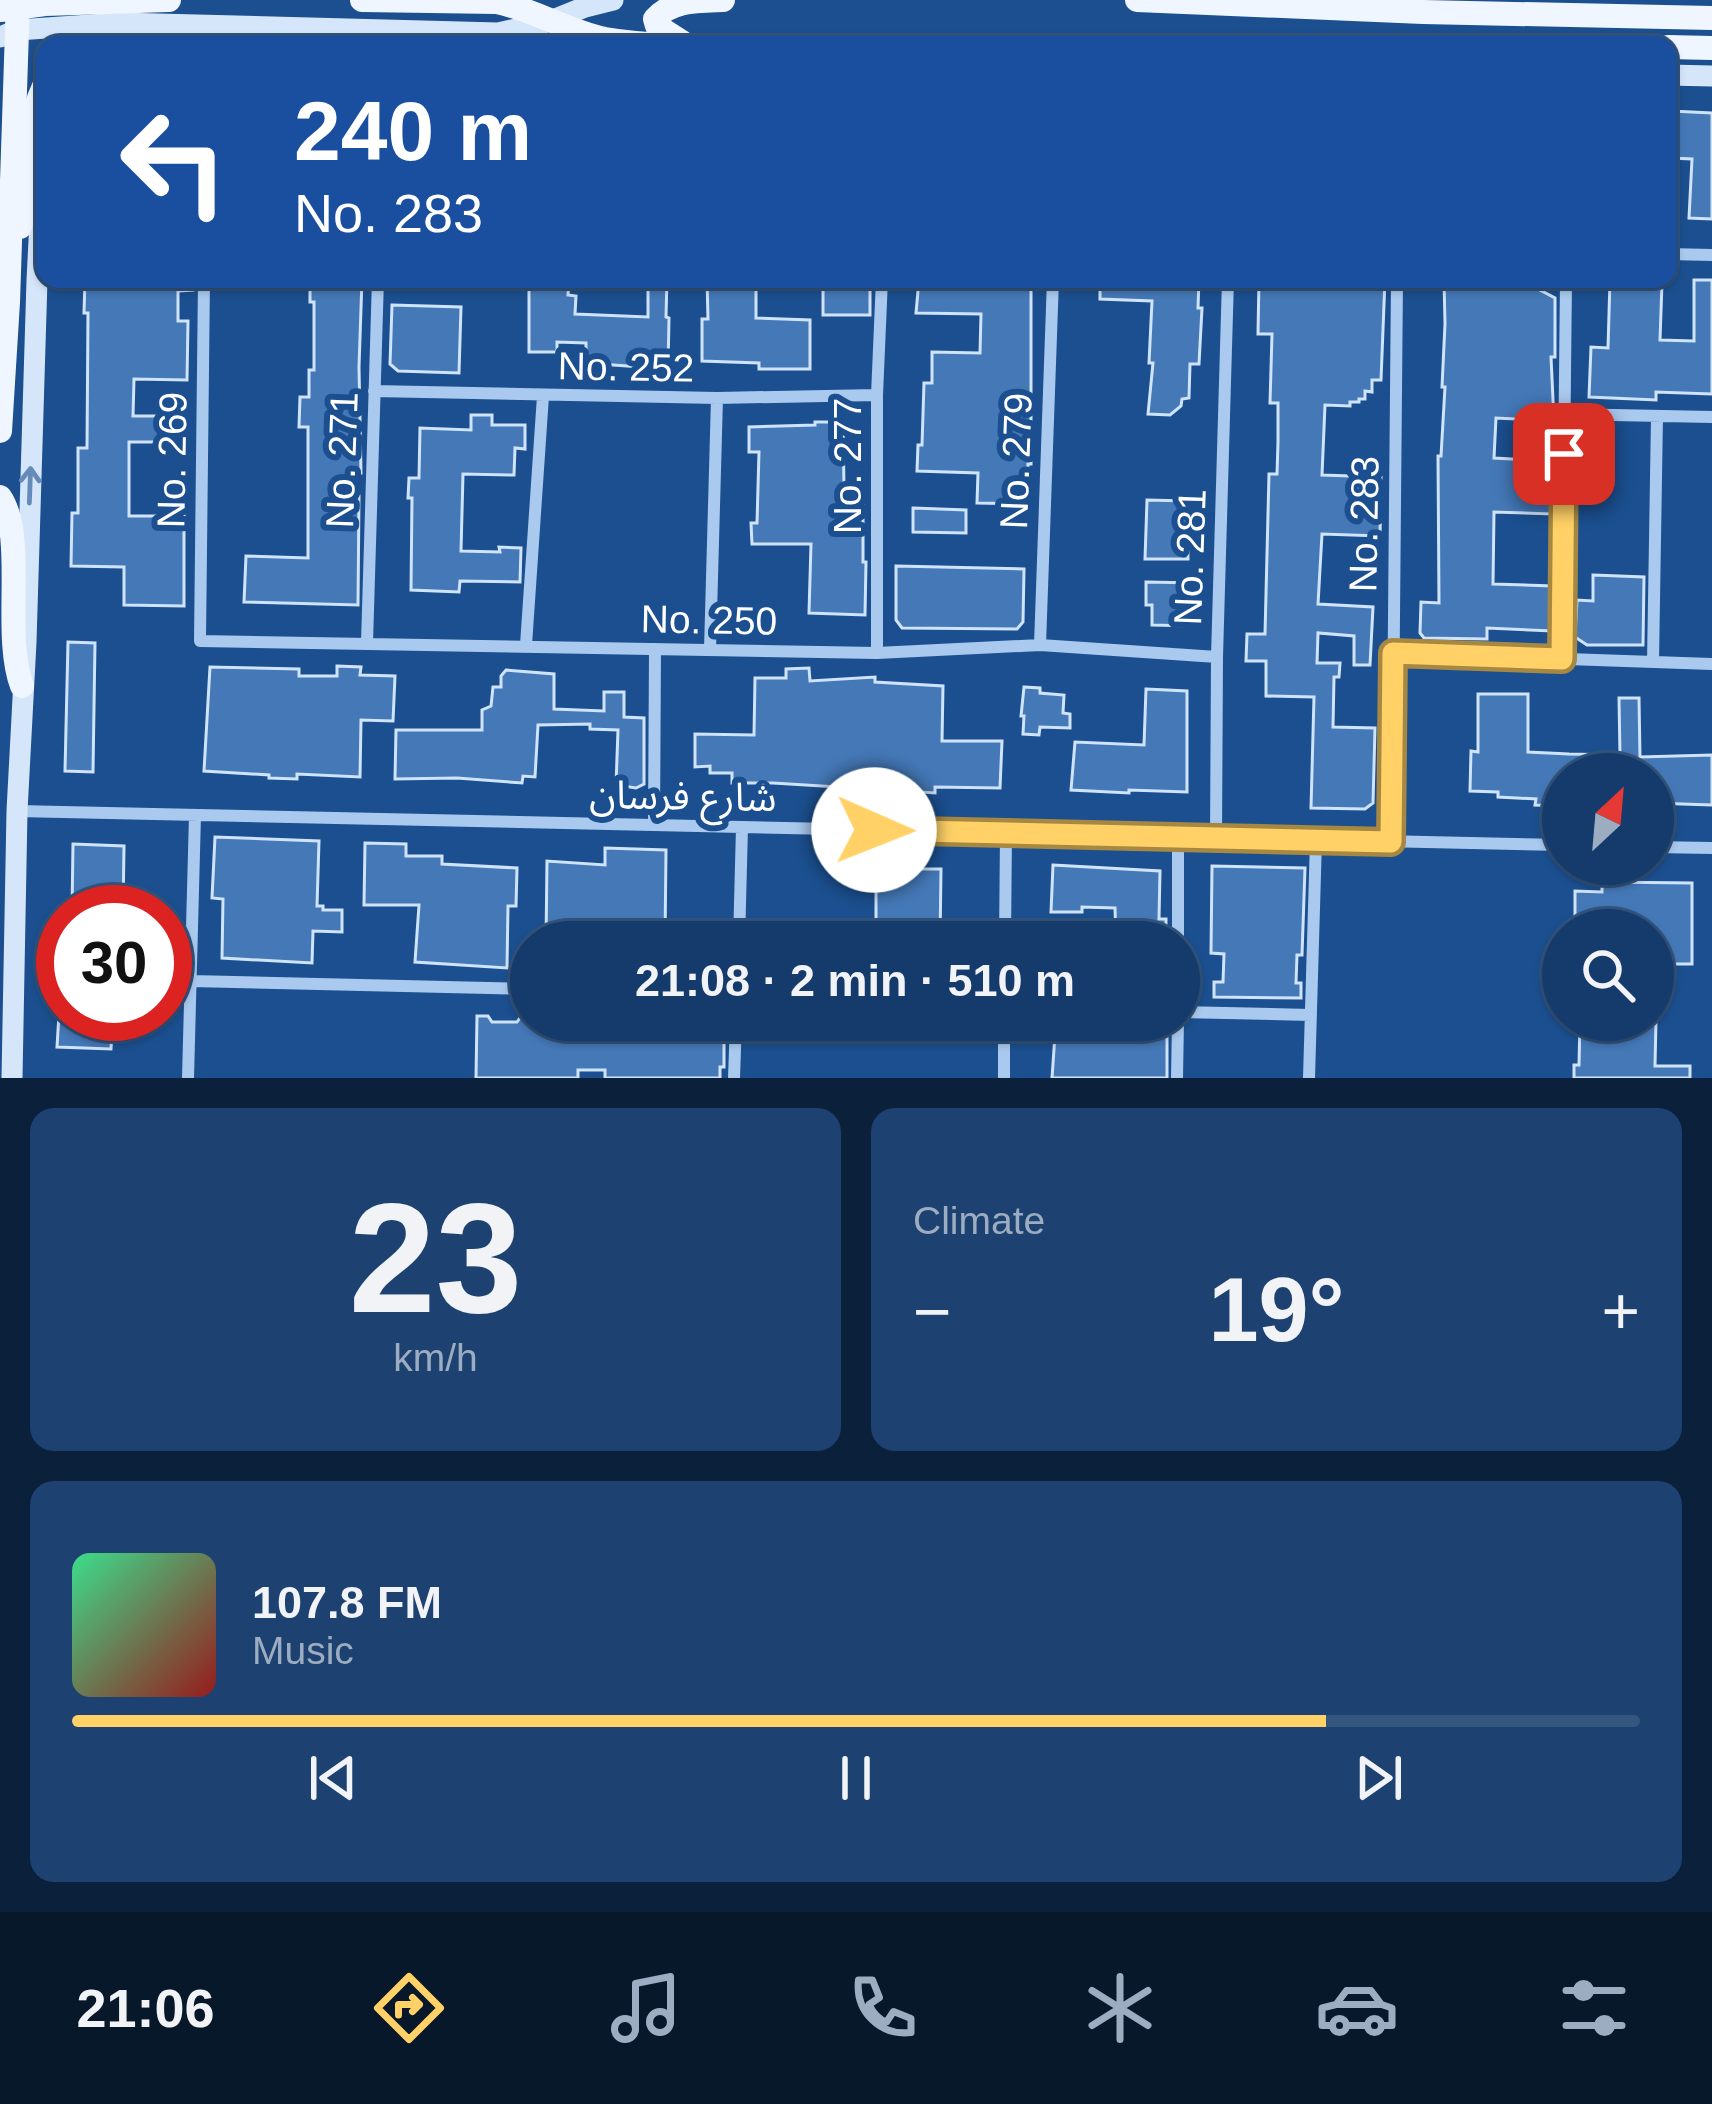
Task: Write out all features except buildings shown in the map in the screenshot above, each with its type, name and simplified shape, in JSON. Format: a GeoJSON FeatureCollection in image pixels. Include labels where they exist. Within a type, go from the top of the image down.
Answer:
{"type":"FeatureCollection","features":[{"type":"Feature","properties":{"kind":"main road"},"geometry":{"type":"LineString","coordinates":[[10,14],[46,4],[169,0]]}},
{"type":"Feature","properties":{"kind":"main road"},"geometry":{"type":"LineString","coordinates":[[362,0],[497,2],[597,36]]}},
{"type":"Feature","properties":{"kind":"main road"},"geometry":{"type":"LineString","coordinates":[[10,14],[119,23],[498,33],[613,0]]}},
{"type":"Feature","properties":{"kind":"main road"},"geometry":{"type":"LineString","coordinates":[[674,36],[657,26],[658,14],[674,3],[723,0]]}},
{"type":"Feature","properties":{"kind":"main road"},"geometry":{"type":"LineString","coordinates":[[1137,0],[1712,18]]}},
{"type":"Feature","properties":{"kind":"main road"},"geometry":{"type":"LineString","coordinates":[[0,430],[10,238],[5,185],[10,14]]}},
{"type":"Feature","properties":{"kind":"main road"},"geometry":{"type":"LineString","coordinates":[[1677,47],[1712,47]]}},
{"type":"Feature","properties":{"kind":"main road"},"geometry":{"type":"LineString","coordinates":[[1677,74],[1712,76]]}},
{"type":"Feature","properties":{"kind":"main road"},"geometry":{"type":"LineString","coordinates":[[10,238],[25,213],[36,123]]}},
{"type":"Feature","properties":{"kind":"main road"},"geometry":{"type":"LineString","coordinates":[[12,1078],[17,811],[40,288]]}},
{"type":"Feature","properties":{"kind":"main road"},"geometry":{"type":"LineString","coordinates":[[0,496],[10,522],[15,661],[22,686]]}},
{"type":"Feature","properties":{"kind":"street"},"geometry":{"type":"LineString","coordinates":[[1677,254],[1712,255]]}},
{"type":"Feature","properties":{"kind":"street","name":"No. 269"},"geometry":{"type":"LineString","coordinates":[[200,641],[205,288]]}},
{"type":"Feature","properties":{"kind":"street","name":"No. 271"},"geometry":{"type":"LineString","coordinates":[[367,643],[377,288]]}},
{"type":"Feature","properties":{"kind":"street","name":"No. 277"},"geometry":{"type":"LineString","coordinates":[[877,653],[882,288]]}},
{"type":"Feature","properties":{"kind":"street","name":"No. 279"},"geometry":{"type":"LineString","coordinates":[[1040,645],[1053,288]]}},
{"type":"Feature","properties":{"kind":"street","name":"No. 281"},"geometry":{"type":"LineString","coordinates":[[1216,837],[1228,288]]}},
{"type":"Feature","properties":{"kind":"street","name":"No. 283"},"geometry":{"type":"LineString","coordinates":[[1391,842],[1397,288]]}},
{"type":"Feature","properties":{"kind":"street"},"geometry":{"type":"LineString","coordinates":[[1562,659],[1566,288]]}},
{"type":"Feature","properties":{"kind":"street","name":"No. 252"},"geometry":{"type":"LineString","coordinates":[[374,392],[718,398],[877,395]]}},
{"type":"Feature","properties":{"kind":"street"},"geometry":{"type":"LineString","coordinates":[[526,645],[544,396]]}},
{"type":"Feature","properties":{"kind":"street"},"geometry":{"type":"LineString","coordinates":[[710,650],[718,398]]}},
{"type":"Feature","properties":{"kind":"street"},"geometry":{"type":"LineString","coordinates":[[1564,413],[1712,417]]}},
{"type":"Feature","properties":{"kind":"street"},"geometry":{"type":"LineString","coordinates":[[1653,662],[1658,416]]}},
{"type":"Feature","properties":{"kind":"street","name":"No. 250"},"geometry":{"type":"LineString","coordinates":[[200,641],[877,653],[1040,645],[1217,657]]}},
{"type":"Feature","properties":{"kind":"street"},"geometry":{"type":"LineString","coordinates":[[654,825],[655,649]]}},
{"type":"Feature","properties":{"kind":"street"},"geometry":{"type":"LineString","coordinates":[[1393,653],[1712,664]]}},
{"type":"Feature","properties":{"kind":"street","name":"شارع فرسان"},"geometry":{"type":"LineString","coordinates":[[17,811],[1542,845]]}},
{"type":"Feature","properties":{"kind":"street"},"geometry":{"type":"LineString","coordinates":[[192,939],[195,814]]}},
{"type":"Feature","properties":{"kind":"street"},"geometry":{"type":"LineString","coordinates":[[740,921],[742,827]]}},
{"type":"Feature","properties":{"kind":"street"},"geometry":{"type":"LineString","coordinates":[[1005,921],[1006,833]]}},
{"type":"Feature","properties":{"kind":"street"},"geometry":{"type":"LineString","coordinates":[[1178,836],[1178,921]]}},
{"type":"Feature","properties":{"kind":"street"},"geometry":{"type":"LineString","coordinates":[[1309,1078],[1316,840]]}},
{"type":"Feature","properties":{"kind":"street"},"geometry":{"type":"LineString","coordinates":[[1674,847],[1712,848]]}},
{"type":"Feature","properties":{"kind":"street"},"geometry":{"type":"LineString","coordinates":[[192,981],[510,989]]}},
{"type":"Feature","properties":{"kind":"street"},"geometry":{"type":"LineString","coordinates":[[1200,1016],[1311,1015]]}},
{"type":"Feature","properties":{"kind":"street"},"geometry":{"type":"LineString","coordinates":[[188,1078],[189,1041]]}},
{"type":"Feature","properties":{"kind":"street"},"geometry":{"type":"LineString","coordinates":[[734,1078],[735,1041]]}},
{"type":"Feature","properties":{"kind":"street"},"geometry":{"type":"LineString","coordinates":[[1004,1041],[1004,1078]]}},
{"type":"Feature","properties":{"kind":"street"},"geometry":{"type":"LineString","coordinates":[[1178,1041],[1178,1078]]}},
{"type":"Feature","properties":{"kind":"route"},"geometry":{"type":"LineString","coordinates":[[874,830],[1391,842],[1393,653],[1562,659],[1564,454]]}}]}
